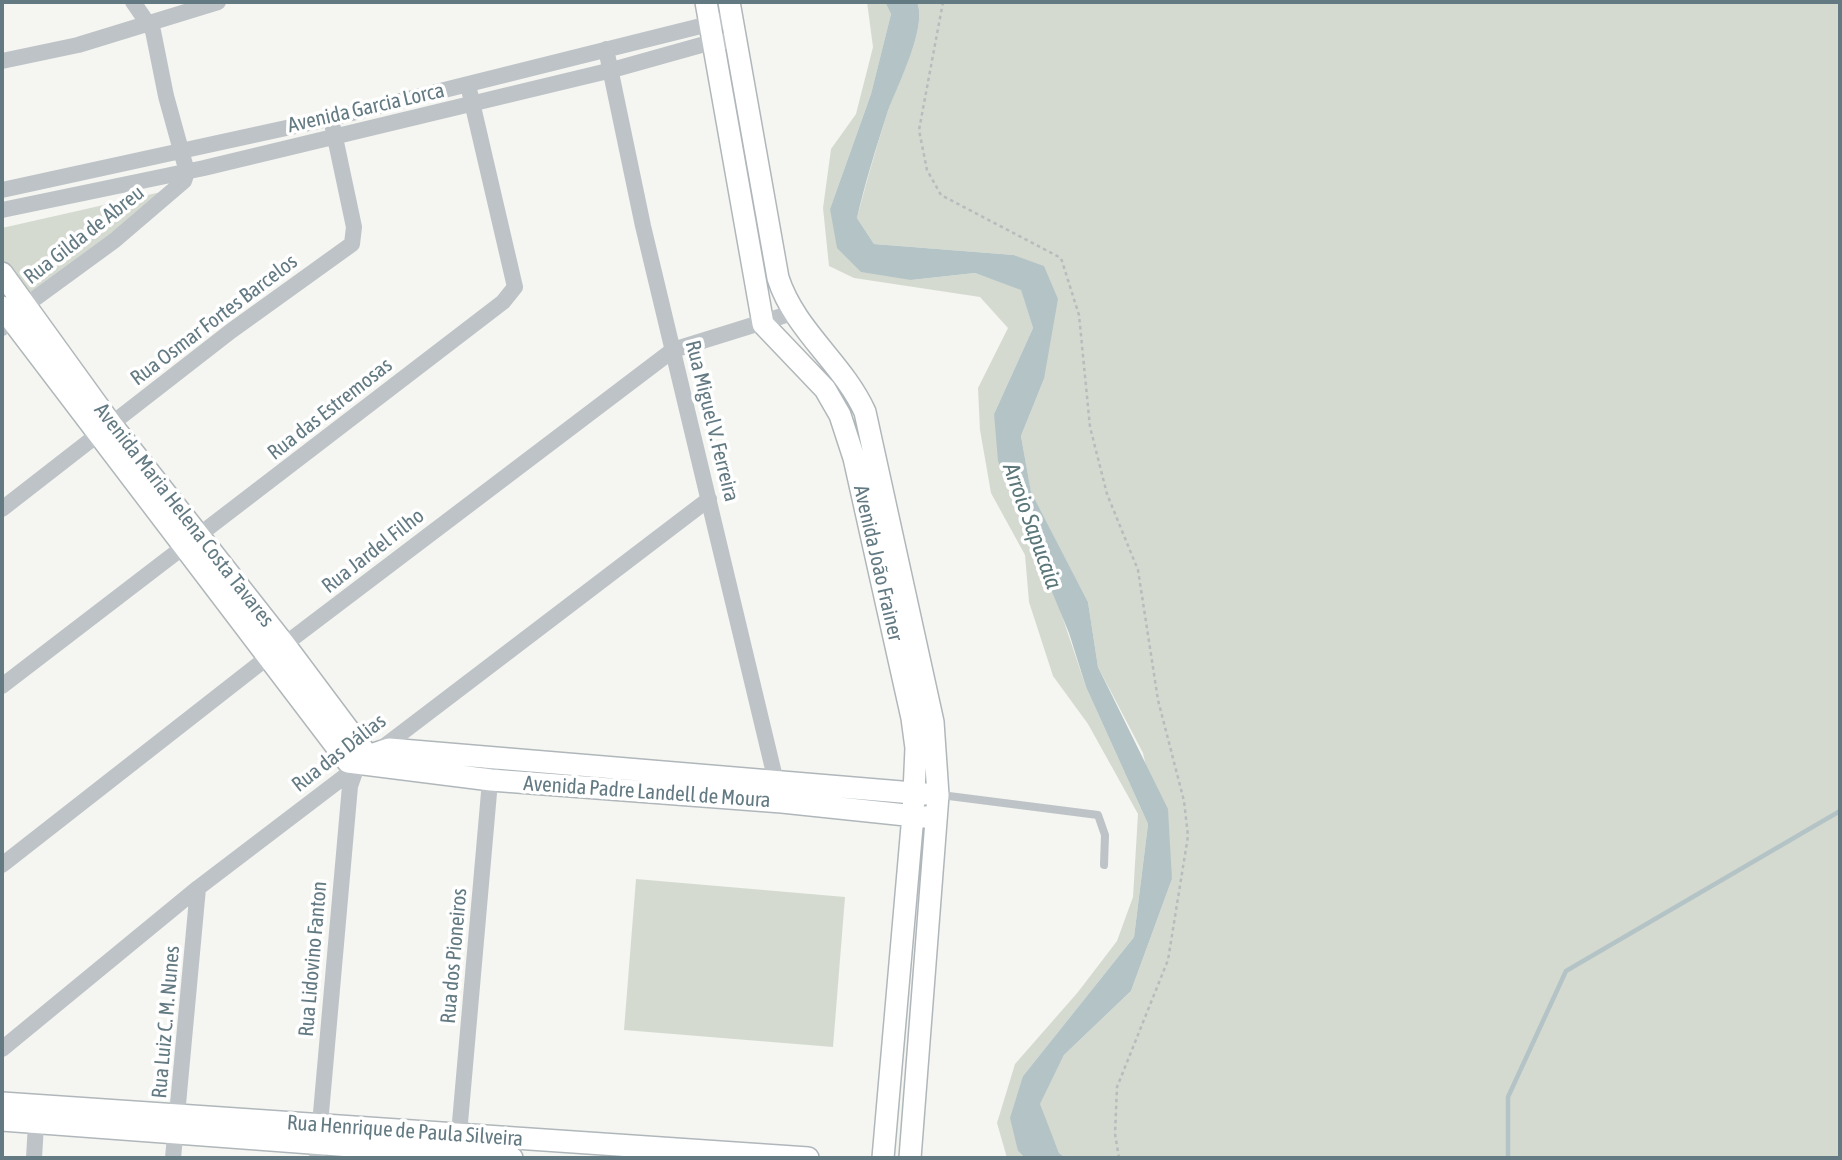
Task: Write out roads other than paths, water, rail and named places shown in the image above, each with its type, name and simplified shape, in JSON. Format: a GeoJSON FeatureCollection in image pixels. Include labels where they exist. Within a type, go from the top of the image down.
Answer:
{"type":"FeatureCollection","features":[{"type":"Feature","properties":{"kind":"street"},"geometry":{"type":"LineString","coordinates":[[133,2],[153,31],[180,153],[187,172]]}},
{"type":"Feature","properties":{"kind":"street"},"geometry":{"type":"LineString","coordinates":[[2,61],[78,45],[148,21],[218,2]]}},
{"type":"Feature","properties":{"kind":"street"},"geometry":{"type":"LineString","coordinates":[[706,2],[763,324]]}},
{"type":"Feature","properties":{"kind":"street","name":"Avenida Garcia Lorca"},"geometry":{"type":"LineString","coordinates":[[2,210],[187,172],[611,70],[711,33],[731,10]]}},
{"type":"Feature","properties":{"kind":"street","name":"Avenida João Frainer"},"geometry":{"type":"LineString","coordinates":[[731,10],[778,278],[792,313],[855,391],[865,412],[933,722],[937,819],[910,1158]]}},
{"type":"Feature","properties":{"kind":"street","name":"Avenida Garcia Lorca"},"geometry":{"type":"LineString","coordinates":[[2,190],[332,118],[606,49],[711,33],[738,40]]}},
{"type":"Feature","properties":{"kind":"street","name":"Rua Miguel V. Ferreira"},"geometry":{"type":"LineString","coordinates":[[606,49],[643,226],[782,802]]}},
{"type":"Feature","properties":{"kind":"street","name":"Rua das Estremosas"},"geometry":{"type":"LineString","coordinates":[[2,686],[503,302],[515,287],[468,85]]}},
{"type":"Feature","properties":{"kind":"street","name":"Rua Osmar Fortes Barcelos"},"geometry":{"type":"LineString","coordinates":[[2,509],[231,331],[352,244],[354,227],[332,118]]}},
{"type":"Feature","properties":{"kind":"street","name":"Rua Gilda de Abreu"},"geometry":{"type":"LineString","coordinates":[[10,315],[168,197],[184,181],[187,172]]}},
{"type":"Feature","properties":{"kind":"street","name":"Avenida Maria Helena Costa Tavares"},"geometry":{"type":"LineString","coordinates":[[2,273],[10,315],[192,540],[363,761]]}},
{"type":"Feature","properties":{"kind":"street","name":"Rua Jardel Filho"},"geometry":{"type":"LineString","coordinates":[[2,865],[277,651],[673,350],[792,313]]}},
{"type":"Feature","properties":{"kind":"street","name":"Avenida João Frainer"},"geometry":{"type":"LineString","coordinates":[[763,324],[825,389],[841,415],[854,458],[912,718],[916,748],[913,815],[883,1158]]}},
{"type":"Feature","properties":{"kind":"street","name":"Rua das Dálias"},"geometry":{"type":"LineString","coordinates":[[2,1049],[198,888],[709,499]]}},
{"type":"Feature","properties":{"kind":"street","name":"Avenida Padre Landell de Moura"},"geometry":{"type":"LineString","coordinates":[[363,761],[389,749],[775,779],[938,795]]}},
{"type":"Feature","properties":{"kind":"street","name":"Rua dos Pioneiros"},"geometry":{"type":"LineString","coordinates":[[458,1149],[491,758]]}},
{"type":"Feature","properties":{"kind":"street","name":"Avenida Padre Landell de Moura"},"geometry":{"type":"LineString","coordinates":[[363,761],[491,780],[782,802],[937,819]]}},
{"type":"Feature","properties":{"kind":"street","name":"Rua Lidovino Fanton"},"geometry":{"type":"LineString","coordinates":[[318,1143],[350,786],[363,761]]}},
{"type":"Feature","properties":{"kind":"street","name":"Rua Luiz C. M. Nunes"},"geometry":{"type":"LineString","coordinates":[[173,1158],[198,888]]}},
{"type":"Feature","properties":{"kind":"street","name":"Rua Henrique de Paula Silveira"},"geometry":{"type":"LineString","coordinates":[[2,1103],[318,1143],[808,1158]]}},
{"type":"Feature","properties":{"kind":"street","name":"Rua Henrique de Paula Silveira"},"geometry":{"type":"LineString","coordinates":[[2,1120],[36,1124],[177,1125]]}},
{"type":"Feature","properties":{"kind":"street"},"geometry":{"type":"LineString","coordinates":[[34,1158],[36,1124]]}},
{"type":"Feature","properties":{"kind":"street","name":"Rua Henrique de Paula Silveira"},"geometry":{"type":"LineString","coordinates":[[458,1149],[512,1158]]}},
{"type":"Feature","properties":{"kind":"lane"},"geometry":{"type":"LineString","coordinates":[[938,795],[1098,815],[1105,835],[1104,865]]}},
{"type":"Feature","properties":{"kind":"water","name":"Arroio Sapucaia"},"geometry":{"type":"Polygon","coordinates":[[[885,2],[917,2],[918,27],[910,58],[883,127],[857,218],[874,244],[1014,255],[1044,266],[1058,299],[1044,379],[1021,436],[1031,492],[1088,602],[1098,667],[1168,809],[1172,879],[1131,991],[1064,1055],[1040,1104],[1059,1153],[1066,1158],[1025,1158],[1018,1151],[1010,1118],[1023,1076],[1134,937],[1148,824],[1086,687],[1069,633],[998,461],[994,414],[1033,328],[1021,290],[975,273],[911,280],[861,272],[837,248],[830,209],[871,94],[891,14],[885,2]]]}},
{"type":"Feature","properties":{"kind":"waterway"},"geometry":{"type":"LineString","coordinates":[[1508,1158],[1508,1097],[1566,971],[1840,811]]}}]}
